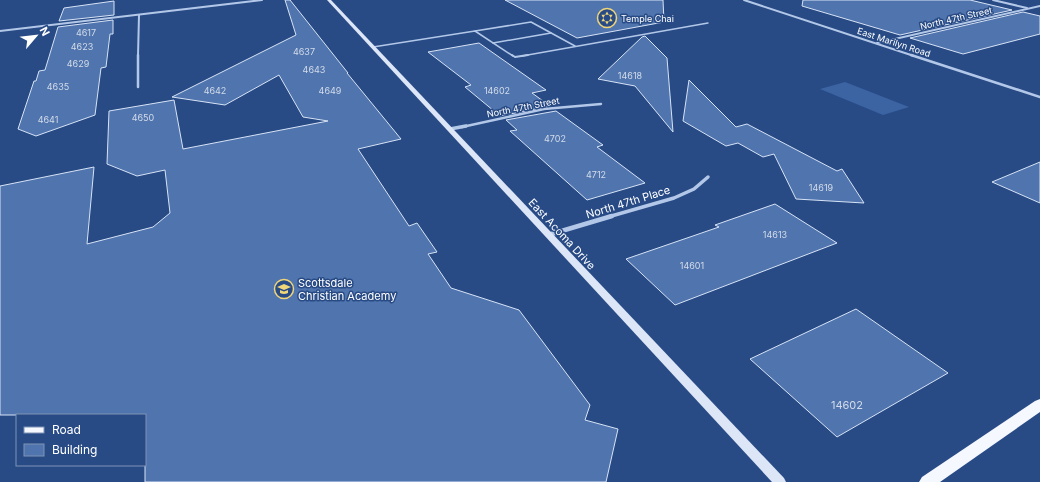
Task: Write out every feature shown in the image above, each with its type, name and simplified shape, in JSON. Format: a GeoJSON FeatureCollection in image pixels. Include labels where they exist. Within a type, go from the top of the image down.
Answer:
{"type":"FeatureCollection","features":[{"type":"Feature","properties":{"kind":"main road"},"geometry":{"type":"LineString","coordinates":[[927,482],[1040,405]]}},
{"type":"Feature","properties":{"kind":"street"},"geometry":{"type":"LineString","coordinates":[[0,31],[262,0]]}},
{"type":"Feature","properties":{"kind":"street","name":"East Acoma Drive"},"geometry":{"type":"LineString","coordinates":[[329,0],[780,482]]}},
{"type":"Feature","properties":{"kind":"street","name":"East Marilyn Road"},"geometry":{"type":"LineString","coordinates":[[744,0],[1040,97]]}},
{"type":"Feature","properties":{"kind":"street"},"geometry":{"type":"LineString","coordinates":[[993,0],[1030,9]]}},
{"type":"Feature","properties":{"kind":"street","name":"North 47th Street"},"geometry":{"type":"LineString","coordinates":[[876,43],[1040,6]]}},
{"type":"Feature","properties":{"kind":"street"},"geometry":{"type":"LineString","coordinates":[[138,87],[139,15]]}},
{"type":"Feature","properties":{"kind":"street","name":"North 47th Street"},"geometry":{"type":"LineString","coordinates":[[450,129],[551,108],[581,104],[601,104]]}},
{"type":"Feature","properties":{"kind":"street","name":"North 47th Place"},"geometry":{"type":"LineString","coordinates":[[548,235],[674,198],[694,189],[708,177]]}},
{"type":"Feature","properties":{"kind":"lane"},"geometry":{"type":"LineString","coordinates":[[373,47],[531,22],[575,46]]}},
{"type":"Feature","properties":{"kind":"lane"},"geometry":{"type":"LineString","coordinates":[[475,31],[515,57],[708,23]]}},
{"type":"Feature","properties":{"kind":"lane"},"geometry":{"type":"LineString","coordinates":[[493,43],[551,33]]}},
{"type":"Feature","properties":{"kind":"shaded area"},"geometry":{"type":"Polygon","coordinates":[[[845,82],[909,107],[883,115],[820,89],[845,82]]]}},
{"type":"Feature","properties":{"kind":"building","name":"Scottsdale Christian Academy"},"geometry":{"type":"Polygon","coordinates":[[[285,0],[290,0],[401,139],[358,149],[409,226],[417,223],[437,252],[428,254],[451,288],[519,310],[590,405],[585,420],[618,429],[606,482],[145,482],[146,414],[0,415],[0,186],[94,167],[87,244],[153,227],[170,213],[165,170],[137,176],[107,164],[109,111],[174,100],[183,149],[328,121],[303,117],[279,75],[225,105],[172,97],[296,35],[285,0]]]}},
{"type":"Feature","properties":{"kind":"building","name":"Temple Chai"},"geometry":{"type":"Polygon","coordinates":[[[505,0],[663,0],[664,22],[577,38],[505,0]]]}},
{"type":"Feature","properties":{"kind":"building"},"geometry":{"type":"Polygon","coordinates":[[[803,0],[970,0],[1012,10],[900,35],[802,6],[803,0]]]}},
{"type":"Feature","properties":{"kind":"building"},"geometry":{"type":"Polygon","coordinates":[[[114,1],[114,15],[59,21],[64,8],[114,1]]]}},
{"type":"Feature","properties":{"kind":"building"},"geometry":{"type":"Polygon","coordinates":[[[1023,12],[1040,16],[1040,34],[963,54],[910,38],[1023,12]]]}},
{"type":"Feature","properties":{"kind":"building"},"geometry":{"type":"Polygon","coordinates":[[[113,20],[113,34],[110,34],[106,67],[101,68],[95,115],[36,136],[18,129],[34,81],[36,81],[39,71],[45,70],[58,27],[113,20]]]}},
{"type":"Feature","properties":{"kind":"building"},"geometry":{"type":"Polygon","coordinates":[[[645,36],[667,58],[673,132],[635,86],[598,79],[642,37],[645,36]]]}},
{"type":"Feature","properties":{"kind":"building"},"geometry":{"type":"Polygon","coordinates":[[[479,43],[546,90],[532,93],[550,106],[500,116],[465,87],[471,85],[428,52],[479,43]]]}},
{"type":"Feature","properties":{"kind":"building"},"geometry":{"type":"Polygon","coordinates":[[[689,80],[736,127],[747,124],[837,171],[842,169],[864,203],[796,199],[774,154],[763,157],[738,143],[726,146],[683,121],[689,80]]]}},
{"type":"Feature","properties":{"kind":"building"},"geometry":{"type":"Polygon","coordinates":[[[556,111],[603,145],[597,147],[645,183],[587,200],[510,131],[517,130],[506,120],[556,111]]]}},
{"type":"Feature","properties":{"kind":"building"},"geometry":{"type":"Polygon","coordinates":[[[1040,162],[1040,203],[992,182],[1040,162]]]}},
{"type":"Feature","properties":{"kind":"building"},"geometry":{"type":"Polygon","coordinates":[[[775,204],[837,243],[675,305],[626,259],[719,227],[715,225],[775,204]]]}},
{"type":"Feature","properties":{"kind":"building"},"geometry":{"type":"Polygon","coordinates":[[[856,309],[948,373],[837,437],[750,359],[856,309]]]}},
{"type":"Feature","properties":{"kind":"place","name":"Temple Chai"},"geometry":{"type":"Point","coordinates":[607,18]}},
{"type":"Feature","properties":{"kind":"place","name":"Scottsdale Christian Academy"},"geometry":{"type":"Point","coordinates":[284,289]}}]}
